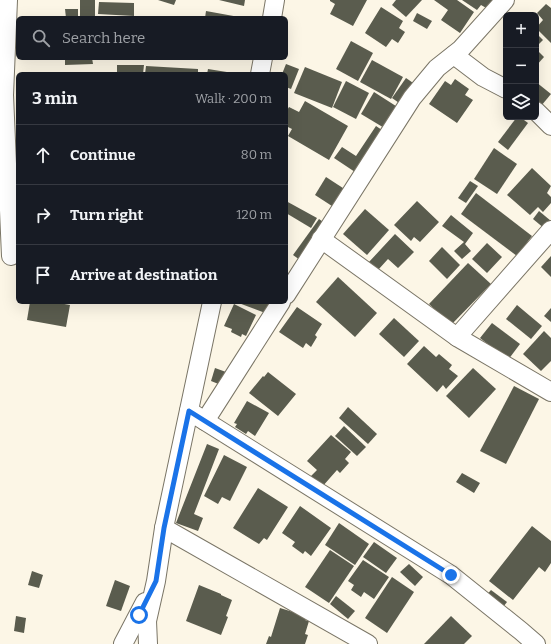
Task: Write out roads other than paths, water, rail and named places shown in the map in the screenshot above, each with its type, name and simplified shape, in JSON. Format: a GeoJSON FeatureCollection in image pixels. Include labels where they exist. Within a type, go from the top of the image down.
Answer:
{"type":"FeatureCollection","features":[{"type":"Feature","properties":{"kind":"street"},"geometry":{"type":"LineString","coordinates":[[8,0],[4,94],[10,256]]}},
{"type":"Feature","properties":{"kind":"street"},"geometry":{"type":"LineString","coordinates":[[272,16],[275,0]]}},
{"type":"Feature","properties":{"kind":"street"},"geometry":{"type":"LineString","coordinates":[[288,292],[412,98],[438,68],[461,49],[505,0]]}},
{"type":"Feature","properties":{"kind":"street"},"geometry":{"type":"LineString","coordinates":[[454,55],[483,77],[503,87]]}},
{"type":"Feature","properties":{"kind":"street"},"geometry":{"type":"LineString","coordinates":[[260,72],[263,60]]}},
{"type":"Feature","properties":{"kind":"street"},"geometry":{"type":"LineString","coordinates":[[539,115],[551,126]]}},
{"type":"Feature","properties":{"kind":"street"},"geometry":{"type":"LineString","coordinates":[[457,337],[551,230]]}},
{"type":"Feature","properties":{"kind":"street"},"geometry":{"type":"LineString","coordinates":[[321,239],[457,337],[551,392]]}},
{"type":"Feature","properties":{"kind":"street"},"geometry":{"type":"LineString","coordinates":[[148,644],[147,621],[156,581],[164,528],[212,304]]}},
{"type":"Feature","properties":{"kind":"street"},"geometry":{"type":"LineString","coordinates":[[205,421],[280,304]]}},
{"type":"Feature","properties":{"kind":"street"},"geometry":{"type":"LineString","coordinates":[[189,411],[451,575],[536,644]]}},
{"type":"Feature","properties":{"kind":"street"},"geometry":{"type":"LineString","coordinates":[[164,528],[368,644]]}},
{"type":"Feature","properties":{"kind":"street"},"geometry":{"type":"LineString","coordinates":[[123,644],[156,581]]}}]}
